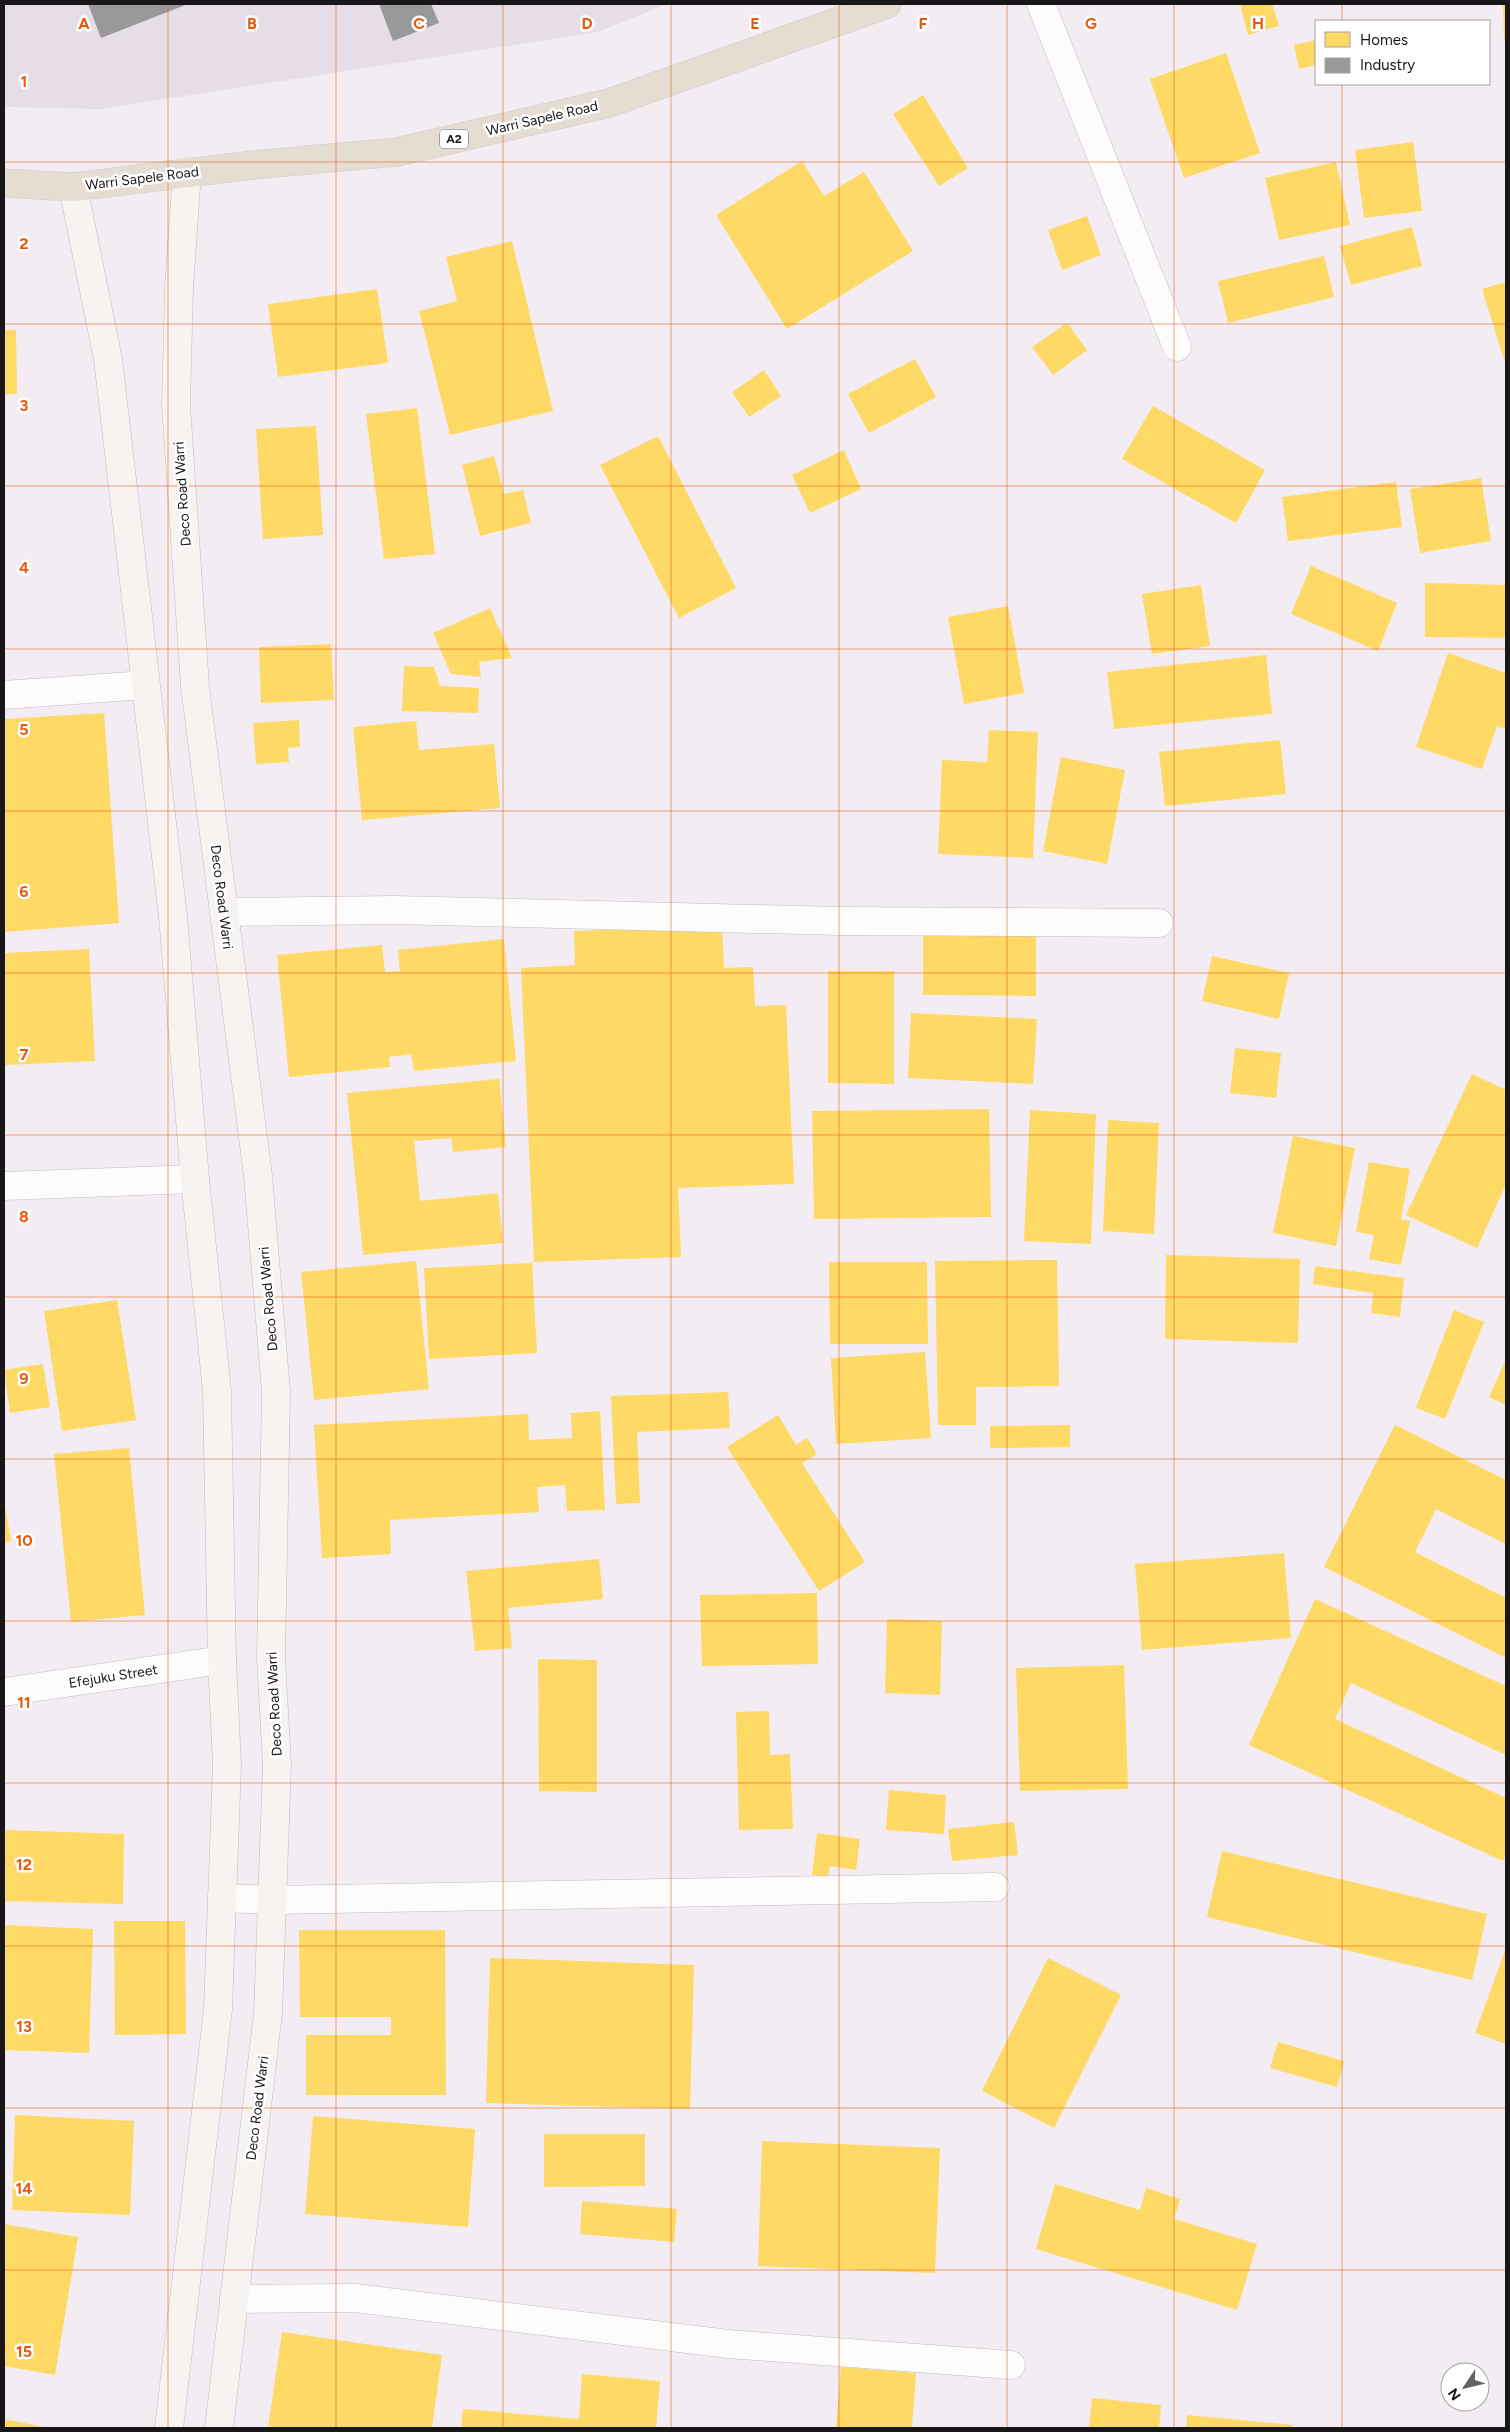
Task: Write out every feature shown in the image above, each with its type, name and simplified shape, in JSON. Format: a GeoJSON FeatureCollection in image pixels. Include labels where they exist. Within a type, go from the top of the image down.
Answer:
{"type":"FeatureCollection","features":[{"type":"Feature","properties":{"kind":"highway","name":"Warri Sapele Road"},"geometry":{"type":"LineString","coordinates":[[4,183],[73,187],[188,172],[397,152],[609,103],[887,4]]}},
{"type":"Feature","properties":{"kind":"main road","name":"Deco Road Warri"},"geometry":{"type":"LineString","coordinates":[[188,172],[179,288],[176,405],[195,687],[258,1176],[276,1392],[271,1658],[277,1764],[268,2013],[219,2428]]}},
{"type":"Feature","properties":{"kind":"main road"},"geometry":{"type":"LineString","coordinates":[[73,187],[108,359],[145,685],[174,917],[195,1179],[217,1391],[222,1660],[227,1764],[218,2009],[169,2428]]}},
{"type":"Feature","properties":{"kind":"street"},"geometry":{"type":"LineString","coordinates":[[1040,4],[1177,347]]}},
{"type":"Feature","properties":{"kind":"street"},"geometry":{"type":"LineString","coordinates":[[4,695],[145,685]]}},
{"type":"Feature","properties":{"kind":"street"},"geometry":{"type":"LineString","coordinates":[[224,912],[394,910],[839,920],[1159,923]]}},
{"type":"Feature","properties":{"kind":"street"},"geometry":{"type":"LineString","coordinates":[[4,1186],[195,1179]]}},
{"type":"Feature","properties":{"kind":"street","name":"Efejuku Street"},"geometry":{"type":"LineString","coordinates":[[4,1692],[222,1660]]}},
{"type":"Feature","properties":{"kind":"street"},"geometry":{"type":"LineString","coordinates":[[222,1898],[272,1900],[995,1887]]}},
{"type":"Feature","properties":{"kind":"street"},"geometry":{"type":"LineString","coordinates":[[234,2299],[355,2298],[728,2344],[1011,2365]]}},
{"type":"Feature","properties":{"kind":"shaded area"},"geometry":{"type":"Polygon","coordinates":[[[4,4],[667,4],[598,32],[100,109],[4,107],[4,4]]]}},
{"type":"Feature","properties":{"kind":"building: Homes"},"geometry":{"type":"Polygon","coordinates":[[[1240,4],[1272,4],[1279,26],[1248,35],[1240,4]]]}},
{"type":"Feature","properties":{"kind":"building: Homes"},"geometry":{"type":"Polygon","coordinates":[[[1503,4],[1506,4],[1506,41],[1504,41],[1503,4]]]}},
{"type":"Feature","properties":{"kind":"building: Homes"},"geometry":{"type":"Polygon","coordinates":[[[1315,40],[1315,65],[1299,69],[1294,45],[1315,40]]]}},
{"type":"Feature","properties":{"kind":"building: Homes"},"geometry":{"type":"Polygon","coordinates":[[[1226,53],[1260,153],[1184,178],[1150,79],[1226,53]]]}},
{"type":"Feature","properties":{"kind":"building: Homes"},"geometry":{"type":"Polygon","coordinates":[[[923,95],[968,168],[939,186],[893,114],[923,95]]]}},
{"type":"Feature","properties":{"kind":"building: Homes"},"geometry":{"type":"Polygon","coordinates":[[[1413,142],[1422,211],[1364,218],[1355,150],[1413,142]]]}},
{"type":"Feature","properties":{"kind":"building: Homes"},"geometry":{"type":"Polygon","coordinates":[[[802,161],[824,196],[864,172],[913,251],[787,329],[716,215],[802,161]]]}},
{"type":"Feature","properties":{"kind":"building: Homes"},"geometry":{"type":"Polygon","coordinates":[[[1336,162],[1350,225],[1279,240],[1265,178],[1336,162]]]}},
{"type":"Feature","properties":{"kind":"building: Homes"},"geometry":{"type":"Polygon","coordinates":[[[1087,216],[1101,255],[1062,270],[1048,230],[1087,216]]]}},
{"type":"Feature","properties":{"kind":"building: Homes"},"geometry":{"type":"Polygon","coordinates":[[[1412,227],[1422,266],[1351,285],[1340,246],[1412,227]]]}},
{"type":"Feature","properties":{"kind":"building: Homes"},"geometry":{"type":"Polygon","coordinates":[[[512,241],[553,411],[450,435],[419,311],[457,301],[446,257],[512,241]]]}},
{"type":"Feature","properties":{"kind":"building: Homes"},"geometry":{"type":"Polygon","coordinates":[[[1324,256],[1334,297],[1228,323],[1218,281],[1324,256]]]}},
{"type":"Feature","properties":{"kind":"building: Homes"},"geometry":{"type":"Polygon","coordinates":[[[1506,282],[1506,366],[1482,289],[1506,282]]]}},
{"type":"Feature","properties":{"kind":"building: Homes"},"geometry":{"type":"Polygon","coordinates":[[[377,289],[388,363],[278,377],[268,304],[377,289]]]}},
{"type":"Feature","properties":{"kind":"building: Homes"},"geometry":{"type":"Polygon","coordinates":[[[1067,323],[1087,350],[1053,375],[1032,347],[1067,323]]]}},
{"type":"Feature","properties":{"kind":"building: Homes"},"geometry":{"type":"Polygon","coordinates":[[[4,330],[16,330],[17,394],[4,394],[4,330]]]}},
{"type":"Feature","properties":{"kind":"building: Homes"},"geometry":{"type":"Polygon","coordinates":[[[915,359],[936,397],[869,433],[848,394],[915,359]]]}},
{"type":"Feature","properties":{"kind":"building: Homes"},"geometry":{"type":"Polygon","coordinates":[[[764,370],[781,396],[749,417],[732,392],[764,370]]]}},
{"type":"Feature","properties":{"kind":"building: Homes"},"geometry":{"type":"Polygon","coordinates":[[[1153,406],[1265,470],[1236,523],[1122,459],[1153,406]]]}},
{"type":"Feature","properties":{"kind":"building: Homes"},"geometry":{"type":"Polygon","coordinates":[[[417,408],[435,554],[384,559],[366,414],[417,408]]]}},
{"type":"Feature","properties":{"kind":"building: Homes"},"geometry":{"type":"Polygon","coordinates":[[[316,426],[323,535],[263,539],[256,429],[316,426]]]}},
{"type":"Feature","properties":{"kind":"building: Homes"},"geometry":{"type":"Polygon","coordinates":[[[658,436],[736,588],[679,618],[600,465],[658,436]]]}},
{"type":"Feature","properties":{"kind":"building: Homes"},"geometry":{"type":"Polygon","coordinates":[[[844,450],[861,489],[810,513],[792,475],[844,450]]]}},
{"type":"Feature","properties":{"kind":"building: Homes"},"geometry":{"type":"Polygon","coordinates":[[[494,456],[504,494],[523,490],[531,523],[480,536],[462,465],[494,456]]]}},
{"type":"Feature","properties":{"kind":"building: Homes"},"geometry":{"type":"Polygon","coordinates":[[[1481,478],[1491,541],[1420,553],[1410,489],[1481,478]]]}},
{"type":"Feature","properties":{"kind":"building: Homes"},"geometry":{"type":"Polygon","coordinates":[[[1396,482],[1402,527],[1288,541],[1282,497],[1396,482]]]}},
{"type":"Feature","properties":{"kind":"building: Homes"},"geometry":{"type":"Polygon","coordinates":[[[1311,566],[1397,603],[1378,651],[1291,614],[1311,566]]]}},
{"type":"Feature","properties":{"kind":"building: Homes"},"geometry":{"type":"Polygon","coordinates":[[[1425,583],[1506,585],[1506,638],[1425,637],[1425,583]]]}},
{"type":"Feature","properties":{"kind":"building: Homes"},"geometry":{"type":"Polygon","coordinates":[[[1201,585],[1210,646],[1152,654],[1142,594],[1201,585]]]}},
{"type":"Feature","properties":{"kind":"building: Homes"},"geometry":{"type":"Polygon","coordinates":[[[1008,606],[1024,693],[964,704],[948,617],[1008,606]]]}},
{"type":"Feature","properties":{"kind":"building: Homes"},"geometry":{"type":"Polygon","coordinates":[[[490,608],[512,658],[479,662],[481,677],[451,674],[433,633],[490,608]]]}},
{"type":"Feature","properties":{"kind":"building: Homes"},"geometry":{"type":"Polygon","coordinates":[[[331,644],[334,700],[261,703],[259,647],[331,644]]]}},
{"type":"Feature","properties":{"kind":"building: Homes"},"geometry":{"type":"Polygon","coordinates":[[[1448,653],[1506,673],[1506,729],[1497,726],[1482,769],[1416,747],[1448,653]]]}},
{"type":"Feature","properties":{"kind":"building: Homes"},"geometry":{"type":"Polygon","coordinates":[[[1266,655],[1272,714],[1114,729],[1107,672],[1266,655]]]}},
{"type":"Feature","properties":{"kind":"building: Homes"},"geometry":{"type":"Polygon","coordinates":[[[404,666],[434,667],[440,686],[479,688],[478,713],[402,711],[404,666]]]}},
{"type":"Feature","properties":{"kind":"building: Homes"},"geometry":{"type":"Polygon","coordinates":[[[104,713],[119,923],[4,932],[4,719],[104,713]]]}},
{"type":"Feature","properties":{"kind":"building: Homes"},"geometry":{"type":"Polygon","coordinates":[[[299,720],[300,747],[288,748],[289,762],[256,764],[253,723],[299,720]]]}},
{"type":"Feature","properties":{"kind":"building: Homes"},"geometry":{"type":"Polygon","coordinates":[[[416,721],[419,750],[494,744],[500,808],[362,820],[353,727],[416,721]]]}},
{"type":"Feature","properties":{"kind":"building: Homes"},"geometry":{"type":"Polygon","coordinates":[[[989,730],[1038,732],[1033,858],[938,854],[942,760],[987,762],[989,730]]]}},
{"type":"Feature","properties":{"kind":"building: Homes"},"geometry":{"type":"Polygon","coordinates":[[[1280,740],[1286,794],[1165,806],[1159,752],[1280,740]]]}},
{"type":"Feature","properties":{"kind":"building: Homes"},"geometry":{"type":"Polygon","coordinates":[[[1061,757],[1125,770],[1107,864],[1043,851],[1061,757]]]}},
{"type":"Feature","properties":{"kind":"building: Homes"},"geometry":{"type":"Polygon","coordinates":[[[722,926],[724,968],[753,967],[755,1006],[786,1005],[794,1184],[678,1188],[681,1257],[534,1262],[521,968],[575,965],[574,931],[722,926]]]}},
{"type":"Feature","properties":{"kind":"building: Homes"},"geometry":{"type":"Polygon","coordinates":[[[923,933],[1036,935],[1036,996],[923,995],[923,933]]]}},
{"type":"Feature","properties":{"kind":"building: Homes"},"geometry":{"type":"Polygon","coordinates":[[[504,939],[516,1061],[414,1071],[411,1054],[389,1057],[390,1067],[289,1077],[277,955],[382,945],[385,972],[400,971],[398,950],[504,939]]]}},
{"type":"Feature","properties":{"kind":"building: Homes"},"geometry":{"type":"Polygon","coordinates":[[[89,949],[95,1061],[4,1065],[4,953],[89,949]]]}},
{"type":"Feature","properties":{"kind":"building: Homes"},"geometry":{"type":"Polygon","coordinates":[[[1212,956],[1289,973],[1279,1019],[1202,1001],[1212,956]]]}},
{"type":"Feature","properties":{"kind":"building: Homes"},"geometry":{"type":"Polygon","coordinates":[[[828,971],[894,971],[894,1084],[828,1083],[828,971]]]}},
{"type":"Feature","properties":{"kind":"building: Homes"},"geometry":{"type":"Polygon","coordinates":[[[911,1013],[1037,1019],[1033,1084],[908,1078],[911,1013]]]}},
{"type":"Feature","properties":{"kind":"building: Homes"},"geometry":{"type":"Polygon","coordinates":[[[1235,1048],[1281,1053],[1276,1098],[1230,1093],[1235,1048]]]}},
{"type":"Feature","properties":{"kind":"building: Homes"},"geometry":{"type":"Polygon","coordinates":[[[1472,1074],[1506,1090],[1506,1184],[1477,1248],[1406,1215],[1472,1074]]]}},
{"type":"Feature","properties":{"kind":"building: Homes"},"geometry":{"type":"Polygon","coordinates":[[[499,1079],[506,1147],[453,1152],[451,1138],[414,1141],[420,1201],[498,1193],[503,1243],[363,1255],[347,1093],[499,1079]]]}},
{"type":"Feature","properties":{"kind":"building: Homes"},"geometry":{"type":"Polygon","coordinates":[[[989,1109],[991,1217],[814,1219],[812,1111],[989,1109]]]}},
{"type":"Feature","properties":{"kind":"building: Homes"},"geometry":{"type":"Polygon","coordinates":[[[1030,1110],[1096,1114],[1091,1244],[1024,1241],[1030,1110]]]}},
{"type":"Feature","properties":{"kind":"building: Homes"},"geometry":{"type":"Polygon","coordinates":[[[1108,1120],[1159,1123],[1154,1234],[1103,1231],[1108,1120]]]}},
{"type":"Feature","properties":{"kind":"building: Homes"},"geometry":{"type":"Polygon","coordinates":[[[1293,1136],[1355,1148],[1336,1246],[1273,1233],[1293,1136]]]}},
{"type":"Feature","properties":{"kind":"building: Homes"},"geometry":{"type":"Polygon","coordinates":[[[1369,1162],[1410,1169],[1401,1219],[1410,1221],[1401,1265],[1369,1259],[1374,1235],[1356,1232],[1369,1162]]]}},
{"type":"Feature","properties":{"kind":"building: Homes"},"geometry":{"type":"Polygon","coordinates":[[[1166,1255],[1300,1259],[1298,1343],[1165,1339],[1166,1255]]]}},
{"type":"Feature","properties":{"kind":"building: Homes"},"geometry":{"type":"Polygon","coordinates":[[[1057,1260],[1059,1386],[976,1387],[976,1425],[938,1425],[935,1261],[1057,1260]]]}},
{"type":"Feature","properties":{"kind":"building: Homes"},"geometry":{"type":"Polygon","coordinates":[[[416,1261],[429,1389],[314,1400],[301,1272],[416,1261]]]}},
{"type":"Feature","properties":{"kind":"building: Homes"},"geometry":{"type":"Polygon","coordinates":[[[829,1262],[927,1262],[928,1344],[830,1344],[829,1262]]]}},
{"type":"Feature","properties":{"kind":"building: Homes"},"geometry":{"type":"Polygon","coordinates":[[[532,1263],[537,1353],[429,1359],[424,1268],[532,1263]]]}},
{"type":"Feature","properties":{"kind":"building: Homes"},"geometry":{"type":"Polygon","coordinates":[[[1315,1266],[1404,1278],[1400,1317],[1371,1313],[1373,1293],[1313,1284],[1315,1266]]]}},
{"type":"Feature","properties":{"kind":"building: Homes"},"geometry":{"type":"Polygon","coordinates":[[[117,1300],[136,1420],[62,1431],[44,1311],[117,1300]]]}},
{"type":"Feature","properties":{"kind":"building: Homes"},"geometry":{"type":"Polygon","coordinates":[[[1454,1310],[1484,1322],[1445,1419],[1416,1408],[1454,1310]]]}},
{"type":"Feature","properties":{"kind":"building: Homes"},"geometry":{"type":"Polygon","coordinates":[[[925,1352],[931,1438],[836,1444],[831,1358],[925,1352]]]}},
{"type":"Feature","properties":{"kind":"building: Homes"},"geometry":{"type":"Polygon","coordinates":[[[1506,1359],[1506,1405],[1489,1397],[1506,1359]]]}},
{"type":"Feature","properties":{"kind":"building: Homes"},"geometry":{"type":"Polygon","coordinates":[[[43,1364],[50,1407],[10,1413],[4,1370],[43,1364]]]}},
{"type":"Feature","properties":{"kind":"building: Homes"},"geometry":{"type":"Polygon","coordinates":[[[728,1392],[730,1428],[637,1432],[640,1503],[616,1504],[611,1396],[728,1392]]]}},
{"type":"Feature","properties":{"kind":"building: Homes"},"geometry":{"type":"Polygon","coordinates":[[[600,1411],[605,1510],[567,1511],[565,1485],[537,1487],[539,1512],[390,1520],[391,1554],[322,1558],[314,1425],[528,1414],[529,1440],[572,1438],[571,1413],[600,1411]]]}},
{"type":"Feature","properties":{"kind":"building: Homes"},"geometry":{"type":"Polygon","coordinates":[[[778,1415],[796,1445],[807,1438],[817,1454],[802,1463],[865,1562],[819,1591],[727,1447],[778,1415]]]}},
{"type":"Feature","properties":{"kind":"building: Homes"},"geometry":{"type":"Polygon","coordinates":[[[1070,1425],[1070,1447],[990,1448],[990,1426],[1070,1425]]]}},
{"type":"Feature","properties":{"kind":"building: Homes"},"geometry":{"type":"Polygon","coordinates":[[[1395,1425],[1506,1480],[1506,1544],[1436,1509],[1415,1552],[1506,1598],[1506,1658],[1324,1567],[1395,1425]]]}},
{"type":"Feature","properties":{"kind":"building: Homes"},"geometry":{"type":"Polygon","coordinates":[[[129,1448],[145,1615],[71,1622],[54,1454],[129,1448]]]}},
{"type":"Feature","properties":{"kind":"building: Homes"},"geometry":{"type":"Polygon","coordinates":[[[4,1507],[11,1541],[4,1543],[4,1507]]]}},
{"type":"Feature","properties":{"kind":"building: Homes"},"geometry":{"type":"Polygon","coordinates":[[[1284,1553],[1291,1638],[1142,1650],[1135,1564],[1284,1553]]]}},
{"type":"Feature","properties":{"kind":"building: Homes"},"geometry":{"type":"Polygon","coordinates":[[[599,1559],[603,1599],[508,1608],[512,1648],[475,1651],[466,1571],[599,1559]]]}},
{"type":"Feature","properties":{"kind":"building: Homes"},"geometry":{"type":"Polygon","coordinates":[[[817,1593],[818,1664],[702,1666],[700,1595],[817,1593]]]}},
{"type":"Feature","properties":{"kind":"building: Homes"},"geometry":{"type":"Polygon","coordinates":[[[1315,1599],[1506,1686],[1506,1755],[1351,1683],[1335,1719],[1506,1798],[1506,1854],[1503,1861],[1249,1745],[1315,1599]]]}},
{"type":"Feature","properties":{"kind":"building: Homes"},"geometry":{"type":"Polygon","coordinates":[[[887,1619],[942,1621],[940,1695],[885,1693],[887,1619]]]}},
{"type":"Feature","properties":{"kind":"building: Homes"},"geometry":{"type":"Polygon","coordinates":[[[538,1659],[597,1660],[597,1792],[539,1791],[538,1659]]]}},
{"type":"Feature","properties":{"kind":"building: Homes"},"geometry":{"type":"Polygon","coordinates":[[[1124,1665],[1128,1789],[1020,1791],[1016,1668],[1124,1665]]]}},
{"type":"Feature","properties":{"kind":"building: Homes"},"geometry":{"type":"Polygon","coordinates":[[[769,1711],[770,1755],[790,1754],[793,1829],[739,1830],[736,1712],[769,1711]]]}},
{"type":"Feature","properties":{"kind":"building: Homes"},"geometry":{"type":"Polygon","coordinates":[[[889,1790],[946,1795],[944,1834],[886,1830],[889,1790]]]}},
{"type":"Feature","properties":{"kind":"building: Homes"},"geometry":{"type":"Polygon","coordinates":[[[1014,1822],[1018,1855],[952,1861],[948,1829],[1014,1822]]]}},
{"type":"Feature","properties":{"kind":"building: Homes"},"geometry":{"type":"Polygon","coordinates":[[[4,1830],[124,1834],[123,1904],[4,1901],[4,1830]]]}},
{"type":"Feature","properties":{"kind":"building: Homes"},"geometry":{"type":"Polygon","coordinates":[[[817,1833],[860,1839],[856,1870],[830,1866],[828,1877],[812,1875],[817,1833]]]}},
{"type":"Feature","properties":{"kind":"building: Homes"},"geometry":{"type":"Polygon","coordinates":[[[1222,1851],[1487,1914],[1472,1980],[1207,1917],[1222,1851]]]}},
{"type":"Feature","properties":{"kind":"building: Homes"},"geometry":{"type":"Polygon","coordinates":[[[114,1921],[185,1921],[186,2034],[115,2035],[114,1921]]]}},
{"type":"Feature","properties":{"kind":"building: Homes"},"geometry":{"type":"Polygon","coordinates":[[[4,1925],[93,1929],[89,2053],[4,2050],[4,1925]]]}},
{"type":"Feature","properties":{"kind":"building: Homes"},"geometry":{"type":"Polygon","coordinates":[[[299,1930],[445,1930],[446,2095],[306,2095],[306,2035],[391,2035],[391,2017],[300,2017],[299,1930]]]}},
{"type":"Feature","properties":{"kind":"building: Homes"},"geometry":{"type":"Polygon","coordinates":[[[1506,1948],[1506,2044],[1475,2033],[1506,1948]]]}},
{"type":"Feature","properties":{"kind":"building: Homes"},"geometry":{"type":"Polygon","coordinates":[[[490,1958],[694,1965],[690,2109],[486,2103],[490,1958]]]}},
{"type":"Feature","properties":{"kind":"building: Homes"},"geometry":{"type":"Polygon","coordinates":[[[1048,1958],[1121,1995],[1054,2128],[982,2091],[1048,1958]]]}},
{"type":"Feature","properties":{"kind":"building: Homes"},"geometry":{"type":"Polygon","coordinates":[[[1278,2042],[1344,2061],[1337,2087],[1270,2068],[1278,2042]]]}},
{"type":"Feature","properties":{"kind":"building: Homes"},"geometry":{"type":"Polygon","coordinates":[[[15,2115],[134,2121],[130,2215],[12,2210],[15,2115]]]}},
{"type":"Feature","properties":{"kind":"building: Homes"},"geometry":{"type":"Polygon","coordinates":[[[313,2116],[475,2129],[468,2227],[305,2214],[313,2116]]]}},
{"type":"Feature","properties":{"kind":"building: Homes"},"geometry":{"type":"Polygon","coordinates":[[[544,2134],[645,2134],[645,2186],[544,2187],[544,2134]]]}},
{"type":"Feature","properties":{"kind":"building: Homes"},"geometry":{"type":"Polygon","coordinates":[[[762,2141],[940,2148],[935,2273],[758,2266],[762,2141]]]}},
{"type":"Feature","properties":{"kind":"building: Homes"},"geometry":{"type":"Polygon","coordinates":[[[1055,2184],[1140,2210],[1146,2188],[1180,2199],[1174,2219],[1257,2244],[1237,2310],[1036,2249],[1055,2184]]]}},
{"type":"Feature","properties":{"kind":"building: Homes"},"geometry":{"type":"Polygon","coordinates":[[[582,2201],[677,2209],[674,2242],[580,2234],[582,2201]]]}},
{"type":"Feature","properties":{"kind":"building: Homes"},"geometry":{"type":"Polygon","coordinates":[[[4,2224],[78,2237],[55,2375],[4,2366],[4,2224]]]}},
{"type":"Feature","properties":{"kind":"building: Homes"},"geometry":{"type":"Polygon","coordinates":[[[282,2332],[442,2355],[432,2428],[268,2428],[282,2332]]]}},
{"type":"Feature","properties":{"kind":"building: Homes"},"geometry":{"type":"Polygon","coordinates":[[[841,2367],[916,2373],[912,2428],[836,2428],[841,2367]]]}},
{"type":"Feature","properties":{"kind":"building: Homes"},"geometry":{"type":"Polygon","coordinates":[[[582,2374],[660,2381],[656,2428],[461,2428],[463,2409],[579,2419],[582,2374]]]}},
{"type":"Feature","properties":{"kind":"building: Homes"},"geometry":{"type":"Polygon","coordinates":[[[1092,2398],[1161,2405],[1159,2428],[1089,2428],[1092,2398]]]}},
{"type":"Feature","properties":{"kind":"building: Homes"},"geometry":{"type":"Polygon","coordinates":[[[1187,2415],[1293,2425],[1292,2428],[1186,2428],[1187,2415]]]}},
{"type":"Feature","properties":{"kind":"building: Homes"},"geometry":{"type":"Polygon","coordinates":[[[4,2419],[44,2427],[44,2428],[4,2428],[4,2419]]]}},
{"type":"Feature","properties":{"kind":"building: Industry"},"geometry":{"type":"Polygon","coordinates":[[[88,4],[188,4],[101,38],[88,4]]]}},
{"type":"Feature","properties":{"kind":"building: Industry"},"geometry":{"type":"Polygon","coordinates":[[[379,4],[431,4],[439,23],[393,41],[379,4]]]}}]}
